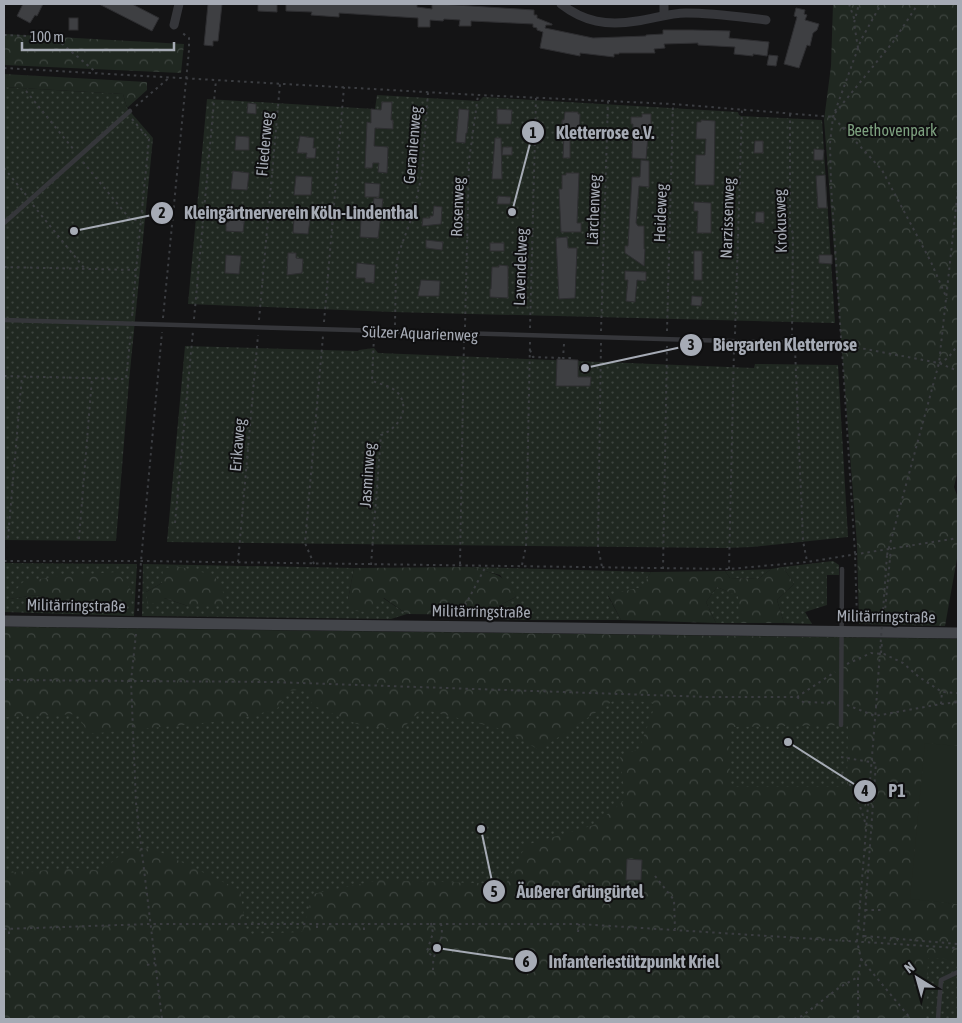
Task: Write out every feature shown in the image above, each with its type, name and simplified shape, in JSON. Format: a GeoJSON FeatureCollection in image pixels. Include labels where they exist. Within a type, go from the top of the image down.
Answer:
{"type":"FeatureCollection","features":[{"type":"Feature","properties":{"kind":"main road","name":"Militärringstraße"},"geometry":{"type":"LineString","coordinates":[[4,620],[958,633]]}},
{"type":"Feature","properties":{"kind":"street"},"geometry":{"type":"LineString","coordinates":[[174,25],[179,4]]}},
{"type":"Feature","properties":{"kind":"street"},"geometry":{"type":"LineString","coordinates":[[561,4],[586,19],[607,23],[636,22],[664,15],[684,13],[766,20]]}},
{"type":"Feature","properties":{"kind":"street"},"geometry":{"type":"LineString","coordinates":[[664,4],[664,15]]}},
{"type":"Feature","properties":{"kind":"lane"},"geometry":{"type":"LineString","coordinates":[[4,223],[130,114]]}},
{"type":"Feature","properties":{"kind":"lane","name":"Sülzer Aquarienweg"},"geometry":{"type":"LineString","coordinates":[[4,320],[839,344]]}},
{"type":"Feature","properties":{"kind":"lane"},"geometry":{"type":"LineString","coordinates":[[841,725],[842,569]]}},
{"type":"Feature","properties":{"kind":"lane"},"geometry":{"type":"LineString","coordinates":[[938,1019],[941,980],[958,972]]}},
{"type":"Feature","properties":{"kind":"path"},"geometry":{"type":"LineString","coordinates":[[849,4],[855,21],[858,49]]}},
{"type":"Feature","properties":{"kind":"path"},"geometry":{"type":"LineString","coordinates":[[855,21],[859,4]]}},
{"type":"Feature","properties":{"kind":"path"},"geometry":{"type":"LineString","coordinates":[[858,632],[855,554],[839,344],[830,143],[833,117],[858,49],[881,4]]}},
{"type":"Feature","properties":{"kind":"path"},"geometry":{"type":"LineString","coordinates":[[833,117],[843,102],[861,83],[893,42],[918,4]]}},
{"type":"Feature","properties":{"kind":"path"},"geometry":{"type":"LineString","coordinates":[[174,25],[188,38],[189,50],[186,78]]}},
{"type":"Feature","properties":{"kind":"path"},"geometry":{"type":"LineString","coordinates":[[4,35],[28,36],[61,43],[98,73]]}},
{"type":"Feature","properties":{"kind":"path"},"geometry":{"type":"LineString","coordinates":[[4,68],[536,99],[673,104],[833,117],[882,170],[931,262],[947,299]]}},
{"type":"Feature","properties":{"kind":"path"},"geometry":{"type":"LineString","coordinates":[[4,376],[126,379],[150,139],[130,114],[170,77]]}},
{"type":"Feature","properties":{"kind":"path"},"geometry":{"type":"LineString","coordinates":[[195,305],[216,80]]}},
{"type":"Feature","properties":{"kind":"path","name":"Fliederweg"},"geometry":{"type":"LineString","coordinates":[[260,306],[280,84]]}},
{"type":"Feature","properties":{"kind":"path"},"geometry":{"type":"LineString","coordinates":[[325,308],[344,87]]}},
{"type":"Feature","properties":{"kind":"path"},"geometry":{"type":"LineString","coordinates":[[26,91],[76,153]]}},
{"type":"Feature","properties":{"kind":"path","name":"Geranienweg"},"geometry":{"type":"LineString","coordinates":[[395,332],[396,269],[398,255],[413,214],[422,174],[428,92]]}},
{"type":"Feature","properties":{"kind":"path","name":"Rosenweg"},"geometry":{"type":"LineString","coordinates":[[465,313],[469,161],[478,95]]}},
{"type":"Feature","properties":{"kind":"path","name":"Lavendelweg"},"geometry":{"type":"LineString","coordinates":[[530,314],[536,99]]}},
{"type":"Feature","properties":{"kind":"path","name":"Lärchenweg"},"geometry":{"type":"LineString","coordinates":[[602,317],[608,102]]}},
{"type":"Feature","properties":{"kind":"path","name":"Heideweg"},"geometry":{"type":"LineString","coordinates":[[668,318],[673,104]]}},
{"type":"Feature","properties":{"kind":"path","name":"Narzissenweg"},"geometry":{"type":"LineString","coordinates":[[735,320],[742,109]]}},
{"type":"Feature","properties":{"kind":"path","name":"Krokusweg"},"geometry":{"type":"LineString","coordinates":[[790,114],[790,227],[793,233],[792,322],[796,364],[803,541],[807,562]]}},
{"type":"Feature","properties":{"kind":"path"},"geometry":{"type":"LineString","coordinates":[[82,160],[130,219],[141,221]]}},
{"type":"Feature","properties":{"kind":"path"},"geometry":{"type":"LineString","coordinates":[[4,168],[27,196]]}},
{"type":"Feature","properties":{"kind":"path"},"geometry":{"type":"LineString","coordinates":[[882,632],[890,549],[938,363],[947,299],[958,189]]}},
{"type":"Feature","properties":{"kind":"path"},"geometry":{"type":"LineString","coordinates":[[33,204],[85,269]]}},
{"type":"Feature","properties":{"kind":"path"},"geometry":{"type":"LineString","coordinates":[[4,266],[136,270]]}},
{"type":"Feature","properties":{"kind":"path","name":"Jasminweg"},"geometry":{"type":"LineString","coordinates":[[371,565],[381,435],[395,427],[402,417],[404,406],[396,390],[372,382],[374,332]]}},
{"type":"Feature","properties":{"kind":"path"},"geometry":{"type":"LineString","coordinates":[[563,358],[564,337]]}},
{"type":"Feature","properties":{"kind":"path"},"geometry":{"type":"LineString","coordinates":[[839,344],[938,363],[958,371]]}},
{"type":"Feature","properties":{"kind":"path"},"geometry":{"type":"LineString","coordinates":[[175,523],[192,346]]}},
{"type":"Feature","properties":{"kind":"path"},"geometry":{"type":"LineString","coordinates":[[938,363],[948,358],[958,346]]}},
{"type":"Feature","properties":{"kind":"path","name":"Erikaweg"},"geometry":{"type":"LineString","coordinates":[[238,563],[256,349]]}},
{"type":"Feature","properties":{"kind":"path"},"geometry":{"type":"LineString","coordinates":[[530,349],[533,356],[573,358]]}},
{"type":"Feature","properties":{"kind":"path"},"geometry":{"type":"LineString","coordinates":[[314,564],[305,543],[321,350]]}},
{"type":"Feature","properties":{"kind":"path"},"geometry":{"type":"LineString","coordinates":[[460,565],[462,545],[464,356]]}},
{"type":"Feature","properties":{"kind":"path"},"geometry":{"type":"LineString","coordinates":[[522,566],[526,546],[529,358]]}},
{"type":"Feature","properties":{"kind":"path"},"geometry":{"type":"LineString","coordinates":[[601,361],[598,547],[602,567]]}},
{"type":"Feature","properties":{"kind":"path"},"geometry":{"type":"LineString","coordinates":[[663,569],[667,363]]}},
{"type":"Feature","properties":{"kind":"path"},"geometry":{"type":"LineString","coordinates":[[729,569],[728,548],[734,367]]}},
{"type":"Feature","properties":{"kind":"path"},"geometry":{"type":"LineString","coordinates":[[8,538],[22,376]]}},
{"type":"Feature","properties":{"kind":"path"},"geometry":{"type":"LineString","coordinates":[[79,540],[92,378]]}},
{"type":"Feature","properties":{"kind":"path"},"geometry":{"type":"LineString","coordinates":[[4,561],[141,561],[729,569],[807,562],[958,538]]}},
{"type":"Feature","properties":{"kind":"path"},"geometry":{"type":"LineString","coordinates":[[858,1019],[858,978],[861,959],[857,940],[887,555],[890,549]]}},
{"type":"Feature","properties":{"kind":"path"},"geometry":{"type":"LineString","coordinates":[[141,561],[138,623],[131,680],[136,803],[149,924],[162,1002],[162,1019]]}},
{"type":"Feature","properties":{"kind":"path"},"geometry":{"type":"LineString","coordinates":[[458,627],[459,615],[487,565]]}},
{"type":"Feature","properties":{"kind":"path"},"geometry":{"type":"LineString","coordinates":[[4,680],[272,682],[708,697],[798,697],[840,669],[871,653],[884,654],[903,663],[919,677],[942,692],[958,693]]}},
{"type":"Feature","properties":{"kind":"path"},"geometry":{"type":"LineString","coordinates":[[941,704],[942,692]]}},
{"type":"Feature","properties":{"kind":"path"},"geometry":{"type":"LineString","coordinates":[[798,697],[802,702],[842,704],[858,708],[875,716],[958,702]]}},
{"type":"Feature","properties":{"kind":"path"},"geometry":{"type":"LineString","coordinates":[[841,757],[876,763],[863,941]]}},
{"type":"Feature","properties":{"kind":"path"},"geometry":{"type":"LineString","coordinates":[[841,774],[855,791],[867,826]]}},
{"type":"Feature","properties":{"kind":"path"},"geometry":{"type":"LineString","coordinates":[[655,876],[674,900],[675,929]]}},
{"type":"Feature","properties":{"kind":"path"},"geometry":{"type":"LineString","coordinates":[[866,910],[881,910]]}},
{"type":"Feature","properties":{"kind":"path"},"geometry":{"type":"LineString","coordinates":[[317,922],[317,928]]}},
{"type":"Feature","properties":{"kind":"path"},"geometry":{"type":"LineString","coordinates":[[4,929],[149,924],[317,922],[579,924],[857,940],[958,948]]}},
{"type":"Feature","properties":{"kind":"path"},"geometry":{"type":"LineString","coordinates":[[364,923],[364,930]]}},
{"type":"Feature","properties":{"kind":"path"},"geometry":{"type":"LineString","coordinates":[[431,924],[433,933],[427,952],[434,958]]}},
{"type":"Feature","properties":{"kind":"path"},"geometry":{"type":"LineString","coordinates":[[433,970],[434,958],[443,934],[441,924]]}},
{"type":"Feature","properties":{"kind":"path"},"geometry":{"type":"LineString","coordinates":[[578,932],[579,924]]}},
{"type":"Feature","properties":{"kind":"path"},"geometry":{"type":"LineString","coordinates":[[9,929],[9,934]]}},
{"type":"Feature","properties":{"kind":"path"},"geometry":{"type":"LineString","coordinates":[[864,936],[958,944]]}},
{"type":"Feature","properties":{"kind":"path"},"geometry":{"type":"LineString","coordinates":[[861,959],[910,1019]]}},
{"type":"Feature","properties":{"kind":"path"},"geometry":{"type":"LineString","coordinates":[[148,965],[155,963]]}},
{"type":"Feature","properties":{"kind":"path"},"geometry":{"type":"LineString","coordinates":[[794,1019],[802,1016],[840,987],[858,978]]}},
{"type":"Feature","properties":{"kind":"green space","name":"Beethovenpark"},"geometry":{"type":"Polygon","coordinates":[[[833,4],[958,4],[958,469],[954,487],[958,498],[958,553],[945,626],[859,624],[857,545],[824,120],[831,66],[833,4]]]}},
{"type":"Feature","properties":{"kind":"green space"},"geometry":{"type":"Polygon","coordinates":[[[4,34],[184,44],[181,73],[4,65],[4,34]]]}},
{"type":"Feature","properties":{"kind":"green space"},"geometry":{"type":"Polygon","coordinates":[[[4,74],[147,82],[147,90],[127,108],[123,94],[4,87],[4,74]]]}},
{"type":"Feature","properties":{"kind":"green space"},"geometry":{"type":"Polygon","coordinates":[[[4,87],[123,94],[127,108],[153,138],[129,381],[116,541],[4,540],[4,87]]]}},
{"type":"Feature","properties":{"kind":"green space"},"geometry":{"type":"Polygon","coordinates":[[[377,95],[479,101],[483,97],[738,112],[741,116],[822,120],[835,323],[393,312],[188,304],[207,99],[375,109],[377,95]]]}},
{"type":"Feature","properties":{"kind":"green space"},"geometry":{"type":"Polygon","coordinates":[[[185,346],[358,351],[374,348],[378,353],[754,368],[755,364],[838,365],[848,537],[725,548],[167,542],[185,346]]]}},
{"type":"Feature","properties":{"kind":"green space"},"geometry":{"type":"Polygon","coordinates":[[[833,561],[839,565],[839,575],[827,575],[827,605],[805,612],[812,624],[784,623],[777,600],[794,584],[783,567],[833,561]]]}},
{"type":"Feature","properties":{"kind":"green space"},"geometry":{"type":"Polygon","coordinates":[[[4,563],[137,564],[134,616],[4,612],[4,563]],[[117,572],[8,599],[37,595],[73,605],[117,572]]]}},
{"type":"Feature","properties":{"kind":"green space"},"geometry":{"type":"Polygon","coordinates":[[[143,564],[354,568],[348,600],[383,598],[407,614],[391,619],[142,616],[143,564]],[[162,583],[146,592],[188,606],[162,583]]]}},
{"type":"Feature","properties":{"kind":"green space"},"geometry":{"type":"Polygon","coordinates":[[[180,567],[214,575],[230,605],[188,606],[164,598],[148,606],[146,592],[162,583],[163,568],[180,567]]]}},
{"type":"Feature","properties":{"kind":"green space"},"geometry":{"type":"Polygon","coordinates":[[[470,567],[651,572],[643,587],[608,596],[621,620],[506,620],[481,615],[516,597],[500,575],[470,567]]]}},
{"type":"Feature","properties":{"kind":"green space"},"geometry":{"type":"Polygon","coordinates":[[[470,567],[492,573],[503,579],[508,583],[516,597],[481,615],[407,614],[384,598],[370,612],[356,611],[348,600],[354,568],[470,567]]]}},
{"type":"Feature","properties":{"kind":"green space"},"geometry":{"type":"Polygon","coordinates":[[[783,567],[794,584],[777,600],[784,623],[739,623],[738,596],[717,587],[706,602],[716,623],[621,620],[608,595],[642,587],[651,572],[725,571],[730,578],[758,579],[771,569],[783,567]]]}},
{"type":"Feature","properties":{"kind":"green space"},"geometry":{"type":"Polygon","coordinates":[[[771,569],[758,579],[730,578],[725,571],[771,569]]]}},
{"type":"Feature","properties":{"kind":"green space"},"geometry":{"type":"Polygon","coordinates":[[[117,572],[132,591],[131,606],[73,605],[37,595],[8,599],[23,582],[58,576],[117,572]]]}},
{"type":"Feature","properties":{"kind":"green space"},"geometry":{"type":"Polygon","coordinates":[[[717,587],[739,596],[739,623],[716,623],[706,602],[717,587]]]}},
{"type":"Feature","properties":{"kind":"green space"},"geometry":{"type":"Polygon","coordinates":[[[4,627],[958,639],[958,1019],[4,1019],[4,627]]]}},
{"type":"Feature","properties":{"kind":"green space"},"geometry":{"type":"Polygon","coordinates":[[[4,627],[958,639],[958,746],[925,743],[911,899],[958,904],[958,960],[928,958],[926,1019],[4,1019],[4,873],[81,868],[101,871],[129,848],[154,849],[240,890],[247,934],[302,932],[313,894],[379,880],[506,884],[526,845],[594,825],[625,800],[620,756],[639,749],[656,703],[616,699],[539,750],[505,730],[422,709],[401,730],[357,724],[312,705],[308,689],[287,691],[277,709],[234,720],[88,734],[78,714],[4,717],[4,627]],[[848,725],[729,727],[730,787],[847,787],[848,725]]]}},
{"type":"Feature","properties":{"kind":"green space"},"geometry":{"type":"Polygon","coordinates":[[[925,743],[958,746],[958,904],[910,899],[925,743]]]}},
{"type":"Feature","properties":{"kind":"building"},"geometry":{"type":"Polygon","coordinates":[[[23,4],[43,4],[37,16],[35,15],[30,23],[17,16],[23,4]]]}},
{"type":"Feature","properties":{"kind":"building"},"geometry":{"type":"Polygon","coordinates":[[[99,4],[132,4],[159,18],[152,31],[99,4]]]}},
{"type":"Feature","properties":{"kind":"building"},"geometry":{"type":"Polygon","coordinates":[[[208,4],[222,4],[218,41],[213,41],[213,46],[204,45],[208,4]]]}},
{"type":"Feature","properties":{"kind":"building"},"geometry":{"type":"Polygon","coordinates":[[[258,4],[277,4],[277,12],[258,11],[258,4]]]}},
{"type":"Feature","properties":{"kind":"building"},"geometry":{"type":"Polygon","coordinates":[[[286,4],[417,4],[417,7],[432,9],[432,4],[440,4],[534,10],[534,15],[537,15],[537,18],[552,24],[546,25],[545,28],[593,38],[646,36],[663,34],[663,30],[693,30],[730,31],[729,38],[769,42],[767,56],[734,54],[735,47],[698,45],[698,43],[664,44],[665,48],[654,49],[655,53],[619,53],[614,54],[614,57],[580,53],[580,56],[540,48],[543,32],[533,27],[533,24],[471,21],[471,26],[459,26],[460,20],[444,19],[443,21],[430,20],[430,27],[418,27],[418,18],[339,13],[339,17],[311,15],[312,12],[286,11],[286,4]]]}},
{"type":"Feature","properties":{"kind":"building"},"geometry":{"type":"Polygon","coordinates":[[[796,8],[805,10],[804,14],[807,15],[805,20],[819,24],[817,30],[813,33],[810,46],[807,45],[799,68],[784,64],[797,17],[794,16],[796,8]]]}},
{"type":"Feature","properties":{"kind":"building"},"geometry":{"type":"Polygon","coordinates":[[[69,18],[78,18],[78,30],[69,30],[69,18]]]}},
{"type":"Feature","properties":{"kind":"building"},"geometry":{"type":"Polygon","coordinates":[[[769,55],[778,56],[776,66],[767,65],[769,55]]]}},
{"type":"Feature","properties":{"kind":"building"},"geometry":{"type":"Polygon","coordinates":[[[382,102],[392,102],[391,120],[393,120],[393,129],[375,128],[374,146],[388,147],[387,173],[378,172],[379,163],[373,163],[372,168],[365,168],[367,122],[371,123],[371,109],[381,110],[382,102]]]}},
{"type":"Feature","properties":{"kind":"building"},"geometry":{"type":"Polygon","coordinates":[[[248,103],[256,104],[256,114],[247,113],[248,103]]]}},
{"type":"Feature","properties":{"kind":"building"},"geometry":{"type":"Polygon","coordinates":[[[459,109],[469,110],[465,143],[456,142],[459,109]]]}},
{"type":"Feature","properties":{"kind":"building"},"geometry":{"type":"Polygon","coordinates":[[[497,109],[512,110],[511,124],[497,124],[497,109]]]}},
{"type":"Feature","properties":{"kind":"building"},"geometry":{"type":"Polygon","coordinates":[[[565,112],[578,112],[580,114],[579,134],[564,134],[562,120],[564,120],[565,112]]]}},
{"type":"Feature","properties":{"kind":"building"},"geometry":{"type":"Polygon","coordinates":[[[642,114],[651,114],[646,159],[632,158],[633,124],[631,124],[631,117],[642,117],[642,114]]]}},
{"type":"Feature","properties":{"kind":"building"},"geometry":{"type":"Polygon","coordinates":[[[701,120],[715,121],[714,185],[695,185],[696,155],[705,155],[706,139],[696,139],[697,122],[701,122],[701,120]]]}},
{"type":"Feature","properties":{"kind":"building"},"geometry":{"type":"Polygon","coordinates":[[[564,134],[570,134],[570,158],[563,158],[564,134]]]}},
{"type":"Feature","properties":{"kind":"building"},"geometry":{"type":"Polygon","coordinates":[[[236,136],[249,137],[249,150],[235,150],[236,136]]]}},
{"type":"Feature","properties":{"kind":"building"},"geometry":{"type":"Polygon","coordinates":[[[300,136],[314,138],[315,158],[306,158],[307,153],[297,153],[300,136]]]}},
{"type":"Feature","properties":{"kind":"building"},"geometry":{"type":"Polygon","coordinates":[[[495,138],[501,138],[502,179],[492,179],[495,138]]]}},
{"type":"Feature","properties":{"kind":"building"},"geometry":{"type":"Polygon","coordinates":[[[755,141],[763,141],[763,153],[754,153],[755,141]]]}},
{"type":"Feature","properties":{"kind":"building"},"geometry":{"type":"Polygon","coordinates":[[[503,147],[512,147],[512,155],[502,155],[503,147]]]}},
{"type":"Feature","properties":{"kind":"building"},"geometry":{"type":"Polygon","coordinates":[[[814,149],[824,150],[823,160],[814,160],[814,149]]]}},
{"type":"Feature","properties":{"kind":"building"},"geometry":{"type":"Polygon","coordinates":[[[641,160],[649,161],[649,187],[639,186],[636,223],[638,226],[644,226],[644,266],[625,253],[625,246],[628,246],[632,177],[640,177],[641,160]]]}},
{"type":"Feature","properties":{"kind":"building"},"geometry":{"type":"Polygon","coordinates":[[[233,171],[249,173],[247,190],[231,189],[233,171]]]}},
{"type":"Feature","properties":{"kind":"building"},"geometry":{"type":"Polygon","coordinates":[[[566,173],[579,173],[577,223],[581,223],[581,232],[561,232],[559,189],[562,189],[562,175],[566,175],[566,173]]]}},
{"type":"Feature","properties":{"kind":"building"},"geometry":{"type":"Polygon","coordinates":[[[825,175],[827,208],[818,208],[816,176],[825,175]]]}},
{"type":"Feature","properties":{"kind":"building"},"geometry":{"type":"Polygon","coordinates":[[[296,176],[312,177],[311,195],[294,195],[296,176]]]}},
{"type":"Feature","properties":{"kind":"building"},"geometry":{"type":"Polygon","coordinates":[[[365,183],[380,184],[379,197],[365,197],[365,183]]]}},
{"type":"Feature","properties":{"kind":"building"},"geometry":{"type":"Polygon","coordinates":[[[498,196],[511,197],[510,204],[497,204],[498,196]]]}},
{"type":"Feature","properties":{"kind":"building"},"geometry":{"type":"Polygon","coordinates":[[[374,198],[383,199],[378,238],[360,237],[361,220],[371,221],[374,198]]]}},
{"type":"Feature","properties":{"kind":"building"},"geometry":{"type":"Polygon","coordinates":[[[694,202],[711,203],[711,233],[697,233],[698,211],[694,211],[694,202]]]}},
{"type":"Feature","properties":{"kind":"building"},"geometry":{"type":"Polygon","coordinates":[[[434,206],[442,207],[441,224],[422,226],[423,218],[433,216],[434,206]]]}},
{"type":"Feature","properties":{"kind":"building"},"geometry":{"type":"Polygon","coordinates":[[[756,212],[764,212],[764,223],[755,222],[756,212]]]}},
{"type":"Feature","properties":{"kind":"building"},"geometry":{"type":"Polygon","coordinates":[[[229,213],[245,215],[243,232],[226,231],[229,213]]]}},
{"type":"Feature","properties":{"kind":"building"},"geometry":{"type":"Polygon","coordinates":[[[294,219],[310,220],[308,234],[293,233],[294,219]]]}},
{"type":"Feature","properties":{"kind":"building"},"geometry":{"type":"Polygon","coordinates":[[[567,237],[568,248],[577,248],[575,298],[559,299],[556,238],[567,237]]]}},
{"type":"Feature","properties":{"kind":"building"},"geometry":{"type":"Polygon","coordinates":[[[426,240],[443,242],[442,250],[426,248],[426,240]]]}},
{"type":"Feature","properties":{"kind":"building"},"geometry":{"type":"Polygon","coordinates":[[[490,243],[504,243],[504,251],[490,251],[490,243]]]}},
{"type":"Feature","properties":{"kind":"building"},"geometry":{"type":"Polygon","coordinates":[[[694,251],[702,251],[702,280],[694,280],[694,251]]]}},
{"type":"Feature","properties":{"kind":"building"},"geometry":{"type":"Polygon","coordinates":[[[288,253],[296,253],[296,258],[303,259],[302,273],[287,275],[288,253]]]}},
{"type":"Feature","properties":{"kind":"building"},"geometry":{"type":"Polygon","coordinates":[[[226,255],[241,256],[239,274],[225,273],[226,255]]]}},
{"type":"Feature","properties":{"kind":"building"},"geometry":{"type":"Polygon","coordinates":[[[819,255],[832,255],[832,264],[819,263],[819,255]]]}},
{"type":"Feature","properties":{"kind":"building"},"geometry":{"type":"Polygon","coordinates":[[[357,263],[375,265],[374,283],[365,282],[365,278],[356,278],[357,263]]]}},
{"type":"Feature","properties":{"kind":"building"},"geometry":{"type":"Polygon","coordinates":[[[499,265],[508,266],[508,298],[490,297],[492,267],[499,267],[499,265]]]}},
{"type":"Feature","properties":{"kind":"building"},"geometry":{"type":"Polygon","coordinates":[[[625,271],[646,272],[646,281],[637,280],[635,302],[626,301],[628,280],[625,280],[625,271]]]}},
{"type":"Feature","properties":{"kind":"building"},"geometry":{"type":"Polygon","coordinates":[[[421,280],[440,281],[439,296],[418,296],[421,280]]]}},
{"type":"Feature","properties":{"kind":"building"},"geometry":{"type":"Polygon","coordinates":[[[692,296],[702,297],[701,306],[691,305],[692,296]]]}},
{"type":"Feature","properties":{"kind":"building"},"geometry":{"type":"Polygon","coordinates":[[[557,359],[578,360],[578,377],[591,377],[590,386],[556,386],[557,359]]]}},
{"type":"Feature","properties":{"kind":"building"},"geometry":{"type":"Polygon","coordinates":[[[627,859],[642,860],[641,880],[626,880],[627,859]]]}},
{"type":"Feature","properties":{"kind":"place","name":"Kletterrose e.V."},"geometry":{"type":"Point","coordinates":[512,212]}},
{"type":"Feature","properties":{"kind":"place","name":"Kleingärtnerverein Köln-Lindenthal"},"geometry":{"type":"Point","coordinates":[74,231]}},
{"type":"Feature","properties":{"kind":"place","name":"Biergarten Kletterrose"},"geometry":{"type":"Point","coordinates":[585,368]}},
{"type":"Feature","properties":{"kind":"place","name":"P1"},"geometry":{"type":"Point","coordinates":[788,742]}},
{"type":"Feature","properties":{"kind":"place","name":"Äußerer Grüngürtel"},"geometry":{"type":"Point","coordinates":[481,829]}},
{"type":"Feature","properties":{"kind":"place","name":"Infanteriestützpunkt Kriel"},"geometry":{"type":"Point","coordinates":[437,948]}}]}
